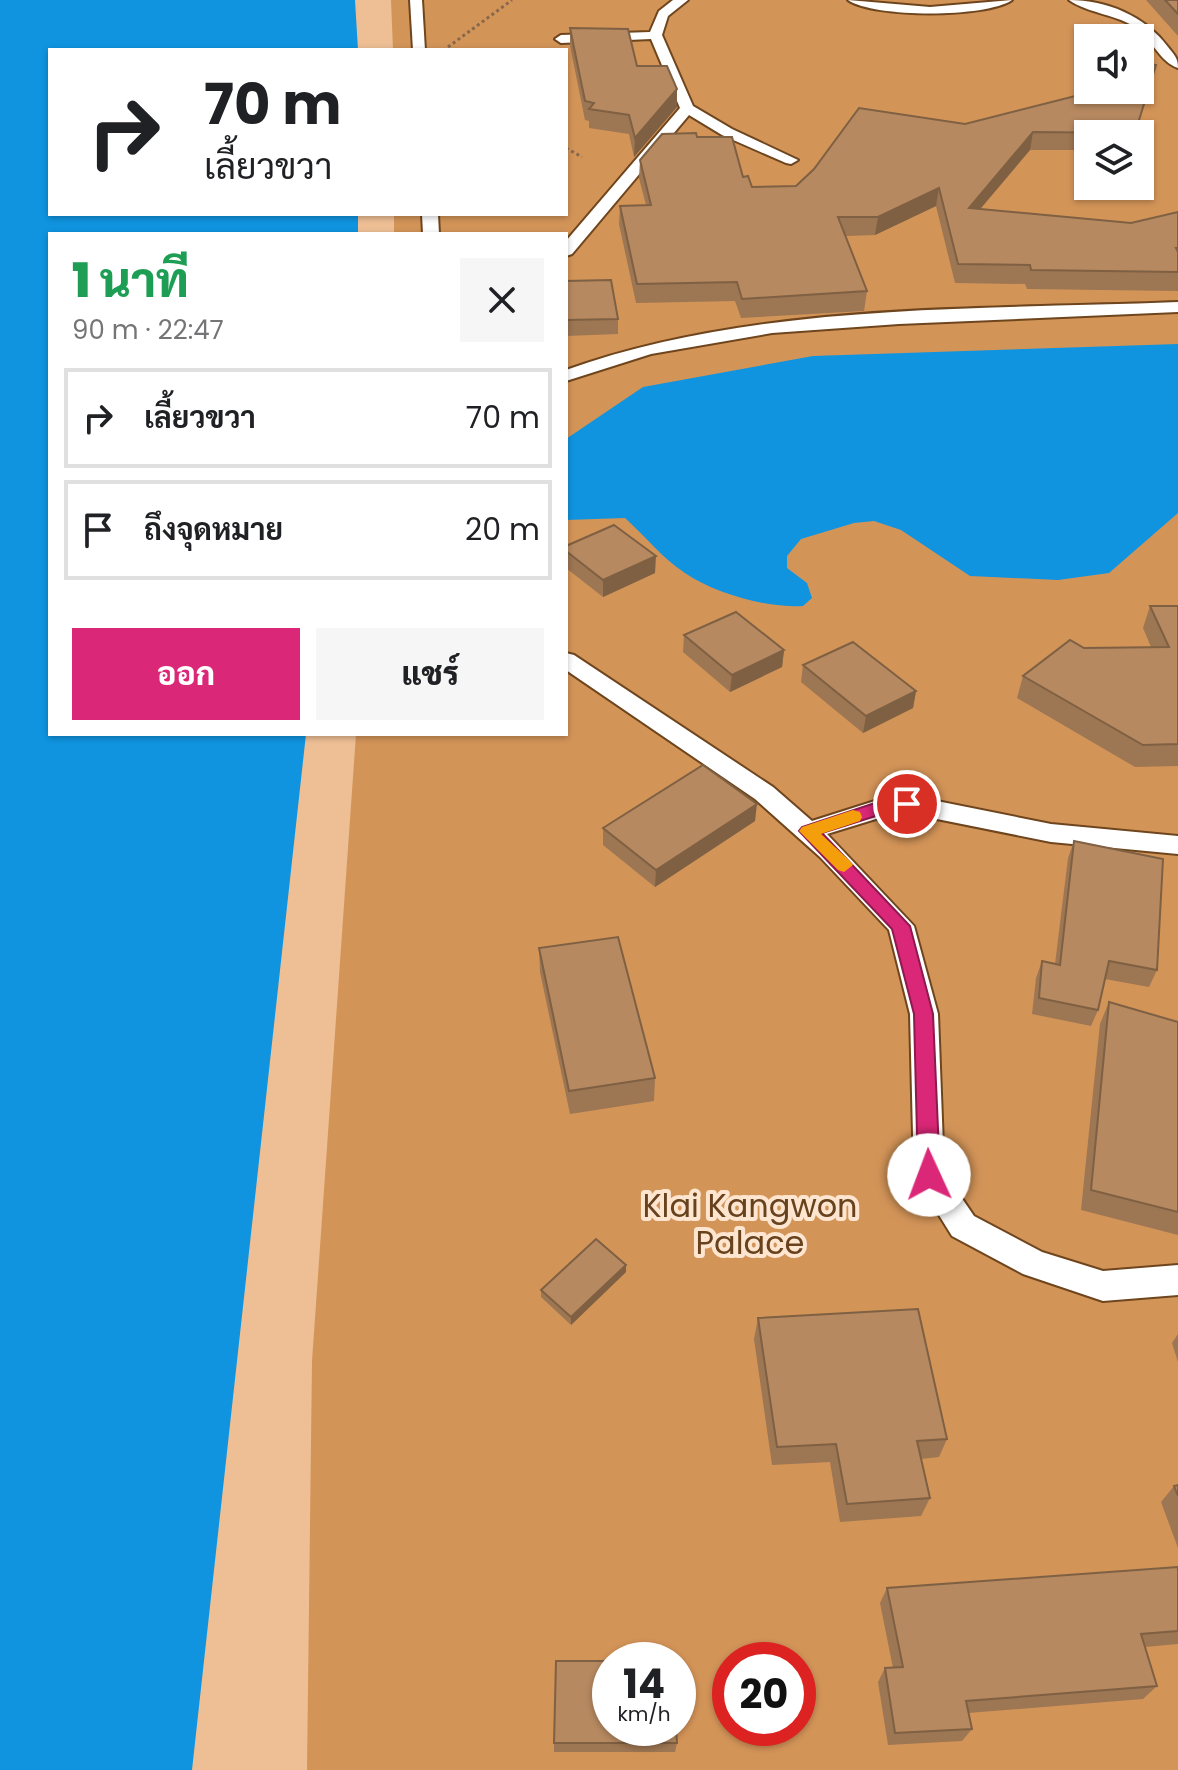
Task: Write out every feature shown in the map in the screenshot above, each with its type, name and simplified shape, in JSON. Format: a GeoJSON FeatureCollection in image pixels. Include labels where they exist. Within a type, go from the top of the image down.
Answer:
{"type":"FeatureCollection","features":[{"type":"Feature","properties":{"kind":"lane"},"geometry":{"type":"LineString","coordinates":[[416,0],[419,48]]}},
{"type":"Feature","properties":{"kind":"lane"},"geometry":{"type":"LineString","coordinates":[[682,0],[665,8],[656,24],[656,35],[687,108],[791,160]]}},
{"type":"Feature","properties":{"kind":"lane"},"geometry":{"type":"LineString","coordinates":[[854,0],[917,10],[1006,0]]}},
{"type":"Feature","properties":{"kind":"lane"},"geometry":{"type":"LineString","coordinates":[[1075,0],[1143,27],[1155,37],[1164,53],[1178,64]]}},
{"type":"Feature","properties":{"kind":"lane"},"geometry":{"type":"LineString","coordinates":[[561,39],[656,35]]}},
{"type":"Feature","properties":{"kind":"lane"},"geometry":{"type":"LineString","coordinates":[[568,249],[664,145],[687,108]]}},
{"type":"Feature","properties":{"kind":"lane"},"geometry":{"type":"LineString","coordinates":[[719,143],[750,142]]}},
{"type":"Feature","properties":{"kind":"lane"},"geometry":{"type":"LineString","coordinates":[[568,375],[593,365],[679,343],[782,325],[1178,307]]}},
{"type":"Feature","properties":{"kind":"lane"},"geometry":{"type":"LineString","coordinates":[[568,661],[764,793],[829,850],[901,926],[924,1014],[929,1175],[963,1226],[1034,1264],[1103,1286],[1178,1280]]}},
{"type":"Feature","properties":{"kind":"lane"},"geometry":{"type":"LineString","coordinates":[[808,831],[878,809],[907,804],[1051,833],[1178,845]]}},
{"type":"Feature","properties":{"kind":"path"},"geometry":{"type":"LineString","coordinates":[[447,48],[512,0]]}},
{"type":"Feature","properties":{"kind":"path"},"geometry":{"type":"LineString","coordinates":[[568,149],[582,157]]}},
{"type":"Feature","properties":{"kind":"green space","name":"Klai Kangwon Palace"},"geometry":{"type":"Polygon","coordinates":[[[391,0],[1178,0],[1178,1770],[307,1770],[312,1361],[356,736],[568,736],[568,232],[394,232],[394,216],[568,216],[568,48],[393,48],[391,0]]]}},
{"type":"Feature","properties":{"kind":"water"},"geometry":{"type":"Polygon","coordinates":[[[0,0],[355,0],[358,48],[48,48],[48,216],[358,216],[358,232],[48,232],[48,736],[306,736],[192,1770],[0,1770],[0,0]]]}},
{"type":"Feature","properties":{"kind":"water"},"geometry":{"type":"Polygon","coordinates":[[[1178,344],[1178,513],[1109,573],[1058,580],[970,576],[901,530],[874,521],[854,523],[801,539],[787,556],[787,568],[807,583],[812,598],[803,606],[758,602],[697,581],[669,561],[625,518],[568,520],[568,438],[643,387],[813,356],[1178,344]]]}},
{"type":"Feature","properties":{"kind":"building"},"geometry":{"type":"Polygon","coordinates":[[[1165,0],[1178,0],[1178,14],[1165,0]]]}},
{"type":"Feature","properties":{"kind":"building"},"geometry":{"type":"Polygon","coordinates":[[[570,28],[628,29],[637,66],[667,66],[677,89],[635,138],[629,115],[589,109],[594,103],[585,101],[570,28]]]}},
{"type":"Feature","properties":{"kind":"building"},"geometry":{"type":"Polygon","coordinates":[[[1074,96],[1074,104],[1144,104],[1139,120],[1074,120],[1074,132],[1033,132],[969,208],[1131,223],[1178,212],[1178,272],[1031,270],[1030,265],[958,264],[939,188],[878,217],[838,217],[867,291],[742,299],[737,282],[637,284],[620,206],[651,205],[640,160],[662,134],[696,133],[697,137],[732,137],[743,177],[748,176],[752,187],[796,186],[814,169],[859,108],[965,124],[1074,96]]]}},
{"type":"Feature","properties":{"kind":"building"},"geometry":{"type":"Polygon","coordinates":[[[611,280],[618,319],[568,320],[568,281],[611,280]]]}},
{"type":"Feature","properties":{"kind":"building"},"geometry":{"type":"Polygon","coordinates":[[[614,525],[656,556],[603,580],[568,553],[568,545],[614,525]]]}},
{"type":"Feature","properties":{"kind":"building"},"geometry":{"type":"Polygon","coordinates":[[[1150,606],[1178,606],[1178,744],[1143,745],[1023,676],[1070,640],[1084,648],[1169,647],[1150,606]]]}},
{"type":"Feature","properties":{"kind":"building"},"geometry":{"type":"Polygon","coordinates":[[[736,612],[784,650],[732,675],[684,635],[736,612]]]}},
{"type":"Feature","properties":{"kind":"building"},"geometry":{"type":"Polygon","coordinates":[[[853,642],[916,691],[866,716],[803,665],[853,642]]]}},
{"type":"Feature","properties":{"kind":"building"},"geometry":{"type":"Polygon","coordinates":[[[703,765],[757,804],[656,870],[603,828],[703,765]]]}},
{"type":"Feature","properties":{"kind":"building"},"geometry":{"type":"Polygon","coordinates":[[[1074,841],[1163,859],[1157,970],[1109,961],[1098,1010],[1039,998],[1042,961],[1060,965],[1074,841]]]}},
{"type":"Feature","properties":{"kind":"building"},"geometry":{"type":"Polygon","coordinates":[[[618,937],[655,1078],[569,1091],[539,948],[618,937]]]}},
{"type":"Feature","properties":{"kind":"building"},"geometry":{"type":"Polygon","coordinates":[[[1109,1002],[1178,1022],[1178,1212],[1091,1190],[1109,1002]]]}},
{"type":"Feature","properties":{"kind":"building"},"geometry":{"type":"Polygon","coordinates":[[[596,1239],[626,1265],[571,1317],[541,1290],[596,1239]]]}},
{"type":"Feature","properties":{"kind":"building"},"geometry":{"type":"Polygon","coordinates":[[[918,1309],[947,1439],[917,1441],[930,1498],[847,1504],[836,1444],[777,1447],[758,1318],[918,1309]]]}},
{"type":"Feature","properties":{"kind":"building"},"geometry":{"type":"Polygon","coordinates":[[[1178,1567],[1178,1631],[1141,1634],[1157,1686],[966,1701],[972,1729],[895,1733],[885,1668],[903,1667],[887,1588],[1178,1567]]]}},
{"type":"Feature","properties":{"kind":"building"},"geometry":{"type":"Polygon","coordinates":[[[556,1661],[592,1661],[592,1743],[554,1743],[556,1661]]]}},
{"type":"Feature","properties":{"kind":"slow traffic"},"geometry":{"type":"LineString","coordinates":[[844,865],[808,831],[853,817]]}},
{"type":"Feature","properties":{"kind":"route"},"geometry":{"type":"LineString","coordinates":[[907,804],[878,809],[808,831],[901,926],[924,1014],[929,1175]]}}]}
